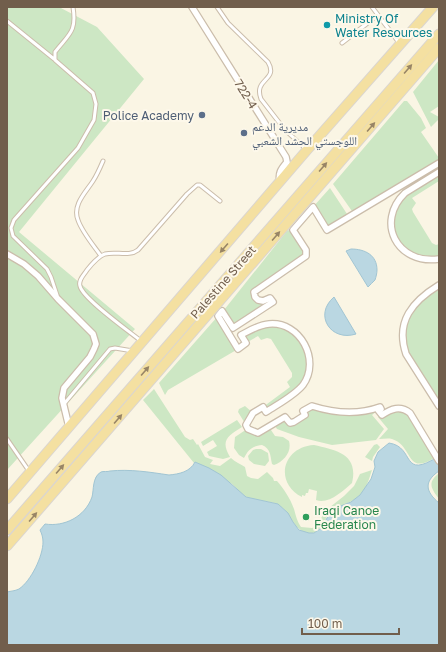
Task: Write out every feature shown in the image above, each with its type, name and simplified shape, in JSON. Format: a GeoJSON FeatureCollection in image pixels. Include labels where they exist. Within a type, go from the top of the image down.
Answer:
{"type":"FeatureCollection","features":[{"type":"Feature","properties":{"kind":"main road","name":"Palestine Street"},"geometry":{"type":"LineString","coordinates":[[7,499],[307,150],[433,7]]}},
{"type":"Feature","properties":{"kind":"main road","name":"Palestine Street"},"geometry":{"type":"LineString","coordinates":[[7,530],[439,34]]}},
{"type":"Feature","properties":{"kind":"main road"},"geometry":{"type":"LineString","coordinates":[[7,546],[439,48]]}},
{"type":"Feature","properties":{"kind":"main road"},"geometry":{"type":"LineString","coordinates":[[303,205],[307,185]]}},
{"type":"Feature","properties":{"kind":"main road"},"geometry":{"type":"LineString","coordinates":[[274,223],[293,217]]}},
{"type":"Feature","properties":{"kind":"street","name":"722-4"},"geometry":{"type":"LineString","coordinates":[[192,7],[286,156],[287,162],[280,170],[280,182]]}},
{"type":"Feature","properties":{"kind":"street"},"geometry":{"type":"LineString","coordinates":[[439,163],[327,230],[313,207],[293,230],[306,250],[305,258],[254,292],[255,297],[258,300],[263,301],[270,298],[273,302],[233,328],[222,311],[218,316],[238,349],[246,343],[241,336],[255,326],[274,324],[285,326],[295,332],[302,340],[309,353],[309,370],[303,385],[296,392],[266,412],[262,407],[253,413],[246,425],[248,430],[258,434],[285,418],[290,423],[294,422],[305,415],[303,411],[312,406],[334,412],[352,412],[380,407],[381,408],[378,410],[382,415],[392,409],[399,408],[410,414],[439,461]]}},
{"type":"Feature","properties":{"kind":"street"},"geometry":{"type":"LineString","coordinates":[[439,172],[401,196],[393,210],[391,225],[396,241],[405,252],[422,260],[439,259]]}},
{"type":"Feature","properties":{"kind":"street"},"geometry":{"type":"LineString","coordinates":[[7,254],[24,264],[38,276],[58,299],[93,334],[96,344],[90,357],[64,388],[62,398],[69,427]]}},
{"type":"Feature","properties":{"kind":"street"},"geometry":{"type":"LineString","coordinates":[[439,285],[417,300],[408,312],[404,323],[403,345],[406,354],[439,406]]}},
{"type":"Feature","properties":{"kind":"lane"},"geometry":{"type":"LineString","coordinates":[[55,60],[55,52],[74,28],[75,23],[73,7]]}},
{"type":"Feature","properties":{"kind":"lane"},"geometry":{"type":"LineString","coordinates":[[217,7],[228,23],[271,66],[270,75],[260,85],[259,94],[284,130],[307,150]]}},
{"type":"Feature","properties":{"kind":"lane"},"geometry":{"type":"LineString","coordinates":[[372,7],[401,45]]}},
{"type":"Feature","properties":{"kind":"lane"},"geometry":{"type":"LineString","coordinates":[[342,43],[378,15]]}},
{"type":"Feature","properties":{"kind":"lane"},"geometry":{"type":"LineString","coordinates":[[7,21],[93,93],[96,104],[94,120],[78,148],[14,220],[11,228],[13,236],[47,269],[58,299]]}},
{"type":"Feature","properties":{"kind":"lane"},"geometry":{"type":"LineString","coordinates":[[102,256],[83,230],[78,220],[77,207],[103,162]]}},
{"type":"Feature","properties":{"kind":"lane"},"geometry":{"type":"LineString","coordinates":[[142,342],[92,302],[81,290],[79,285],[80,279],[102,256],[107,254],[136,252],[197,185],[200,185],[220,201]]}},
{"type":"Feature","properties":{"kind":"lane"},"geometry":{"type":"LineString","coordinates":[[64,404],[110,349],[115,348],[134,351]]}},
{"type":"Feature","properties":{"kind":"lane"},"geometry":{"type":"LineString","coordinates":[[7,439],[30,473]]}},
{"type":"Feature","properties":{"kind":"green space"},"geometry":{"type":"Polygon","coordinates":[[[7,7],[59,7],[97,27],[144,79],[19,232],[135,329],[7,470],[7,7]]]}},
{"type":"Feature","properties":{"kind":"green space"},"geometry":{"type":"Polygon","coordinates":[[[439,60],[439,106],[430,112],[439,117],[439,119],[431,127],[413,92],[439,60]]]}},
{"type":"Feature","properties":{"kind":"green space"},"geometry":{"type":"Polygon","coordinates":[[[404,101],[407,101],[421,118],[426,128],[421,132],[439,158],[439,163],[354,214],[333,184],[404,101]]]}},
{"type":"Feature","properties":{"kind":"green space"},"geometry":{"type":"Polygon","coordinates":[[[439,172],[439,181],[412,198],[416,203],[412,209],[413,212],[432,243],[436,245],[439,244],[439,259],[431,260],[402,249],[391,225],[398,200],[439,172]]]}},
{"type":"Feature","properties":{"kind":"green space"},"geometry":{"type":"Polygon","coordinates":[[[330,188],[349,217],[327,230],[313,207],[330,188]]]}},
{"type":"Feature","properties":{"kind":"green space"},"geometry":{"type":"Polygon","coordinates":[[[291,229],[307,253],[256,290],[255,297],[273,302],[233,328],[224,310],[287,231],[291,229]]]}},
{"type":"Feature","properties":{"kind":"green space"},"geometry":{"type":"Polygon","coordinates":[[[437,286],[439,289],[439,406],[406,354],[403,335],[409,312],[437,286]]]}},
{"type":"Feature","properties":{"kind":"green space"},"geometry":{"type":"Polygon","coordinates":[[[218,316],[238,349],[168,390],[165,395],[159,383],[218,316]]]}},
{"type":"Feature","properties":{"kind":"green space"},"geometry":{"type":"Polygon","coordinates":[[[274,324],[299,336],[310,364],[303,385],[266,412],[263,407],[290,387],[287,382],[292,377],[292,373],[271,339],[267,338],[261,340],[258,336],[246,343],[241,335],[274,324]]]}},
{"type":"Feature","properties":{"kind":"green space"},"geometry":{"type":"Polygon","coordinates":[[[154,389],[185,437],[190,440],[193,439],[197,445],[198,444],[205,457],[213,460],[210,464],[220,466],[231,458],[245,467],[247,476],[251,478],[258,479],[267,472],[274,481],[277,481],[291,501],[301,527],[312,528],[317,526],[325,511],[354,486],[360,474],[372,470],[368,483],[356,498],[349,503],[336,508],[329,514],[316,532],[308,533],[303,531],[299,529],[280,506],[272,502],[254,500],[243,495],[227,481],[195,462],[194,463],[143,400],[154,389]]]}},
{"type":"Feature","properties":{"kind":"green space"},"geometry":{"type":"Polygon","coordinates":[[[245,406],[253,413],[246,425],[238,412],[239,409],[245,406]]]}},
{"type":"Feature","properties":{"kind":"green space"},"geometry":{"type":"Polygon","coordinates":[[[312,406],[326,410],[378,410],[372,415],[384,429],[376,440],[332,445],[299,437],[277,429],[274,424],[285,417],[288,422],[305,415],[303,411],[312,406]]]}},
{"type":"Feature","properties":{"kind":"green space"},"geometry":{"type":"Polygon","coordinates":[[[389,411],[408,411],[436,457],[419,464],[414,462],[399,443],[392,439],[379,439],[388,429],[378,417],[389,411]]]}},
{"type":"Feature","properties":{"kind":"green space"},"geometry":{"type":"Polygon","coordinates":[[[237,420],[242,427],[229,436],[226,442],[227,451],[230,457],[223,459],[209,456],[207,452],[217,446],[213,440],[203,446],[201,442],[237,420]]]}},
{"type":"Feature","properties":{"kind":"green space"},"geometry":{"type":"Polygon","coordinates":[[[269,427],[275,436],[283,437],[289,441],[289,449],[284,459],[274,465],[272,464],[269,450],[262,445],[251,449],[244,458],[239,455],[234,448],[235,437],[248,429],[255,433],[269,427]]]}},
{"type":"Feature","properties":{"kind":"green space"},"geometry":{"type":"Polygon","coordinates":[[[377,444],[380,447],[372,461],[365,457],[374,445],[377,444]]]}},
{"type":"Feature","properties":{"kind":"green space"},"geometry":{"type":"Polygon","coordinates":[[[314,445],[330,449],[344,455],[352,466],[352,483],[335,496],[325,501],[316,500],[317,491],[309,489],[308,493],[306,493],[305,496],[302,495],[302,497],[293,491],[285,475],[286,466],[289,459],[295,452],[303,447],[314,445]]]}},
{"type":"Feature","properties":{"kind":"green space"},"geometry":{"type":"Polygon","coordinates":[[[261,449],[268,453],[269,461],[265,466],[254,464],[249,460],[248,456],[253,450],[261,449]]]}},
{"type":"Feature","properties":{"kind":"green space"},"geometry":{"type":"Polygon","coordinates":[[[439,473],[439,499],[432,489],[432,483],[439,473]]]}},
{"type":"Feature","properties":{"kind":"water"},"geometry":{"type":"Polygon","coordinates":[[[351,249],[361,250],[369,254],[375,260],[377,270],[375,280],[368,287],[346,251],[351,249]]]}},
{"type":"Feature","properties":{"kind":"water"},"geometry":{"type":"Polygon","coordinates":[[[334,297],[356,334],[339,334],[333,331],[328,325],[325,319],[325,312],[328,304],[334,297]]]}},
{"type":"Feature","properties":{"kind":"water"},"geometry":{"type":"Polygon","coordinates":[[[389,443],[403,450],[413,464],[419,465],[427,463],[439,456],[439,471],[430,479],[428,487],[431,495],[439,503],[439,645],[7,645],[7,592],[18,590],[28,580],[36,568],[43,542],[40,530],[45,524],[59,524],[79,515],[89,504],[96,477],[101,472],[117,470],[169,475],[187,470],[195,462],[221,475],[246,497],[278,504],[288,513],[299,530],[314,533],[320,529],[329,515],[338,507],[351,502],[360,495],[371,479],[375,467],[374,461],[378,452],[389,443]]]}},
{"type":"Feature","properties":{"kind":"place","name":"Ministry Of Water Resources"},"geometry":{"type":"Point","coordinates":[327,25]}},
{"type":"Feature","properties":{"kind":"place","name":"Police Academy"},"geometry":{"type":"Point","coordinates":[202,115]}},
{"type":"Feature","properties":{"kind":"place","name":"مديرية الدعم اللوجستي الحشد الشعبي"},"geometry":{"type":"Point","coordinates":[244,133]}},
{"type":"Feature","properties":{"kind":"place","name":"Iraqi Canoe Federation"},"geometry":{"type":"Point","coordinates":[306,517]}}]}
